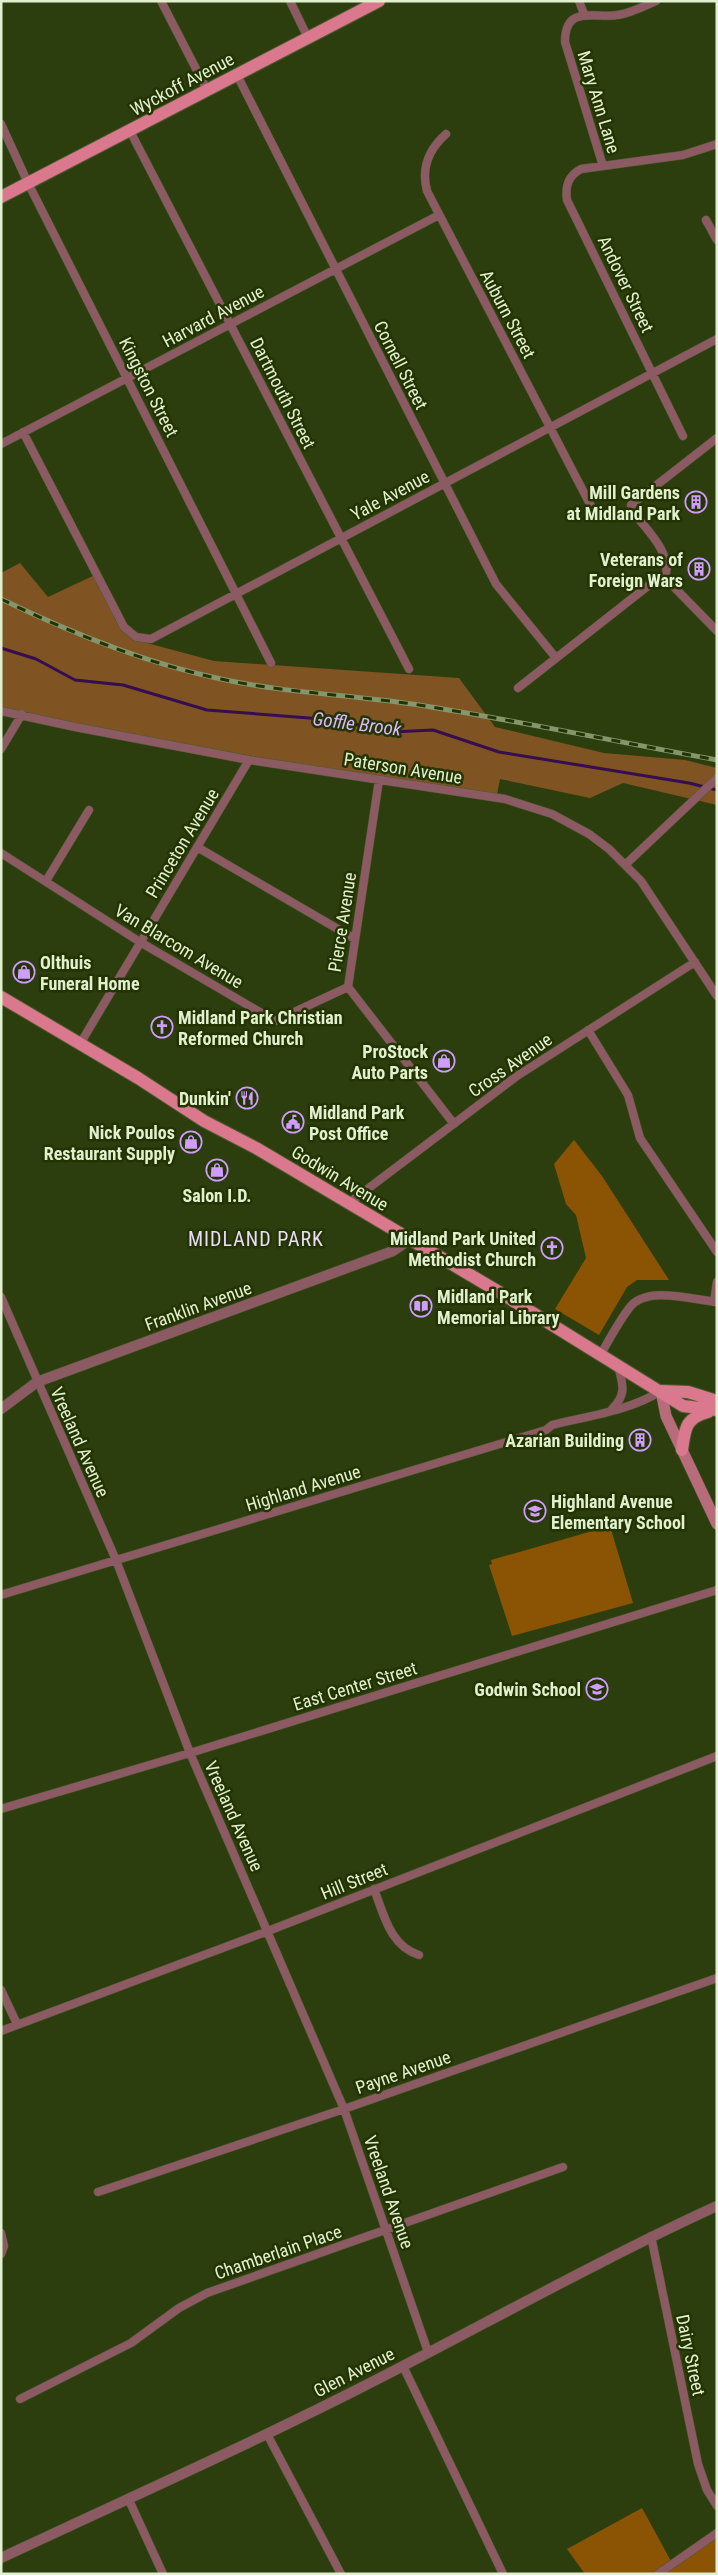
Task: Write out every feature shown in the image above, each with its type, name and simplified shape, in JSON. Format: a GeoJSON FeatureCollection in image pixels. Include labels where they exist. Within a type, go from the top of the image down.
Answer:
{"type":"FeatureCollection","features":[{"type":"Feature","properties":{"kind":"main road","name":"Wyckoff Avenue"},"geometry":{"type":"LineString","coordinates":[[1,197],[378,1]]}},
{"type":"Feature","properties":{"kind":"main road","name":"Godwin Avenue"},"geometry":{"type":"LineString","coordinates":[[1,997],[204,1121],[256,1148],[618,1364],[683,1406],[714,1407]]}},
{"type":"Feature","properties":{"kind":"main road"},"geometry":{"type":"LineString","coordinates":[[661,1391],[666,1416],[716,1520]]}},
{"type":"Feature","properties":{"kind":"main road"},"geometry":{"type":"LineString","coordinates":[[682,1450],[688,1422],[695,1415],[714,1407]]}},
{"type":"Feature","properties":{"kind":"street"},"geometry":{"type":"LineString","coordinates":[[161,1],[207,90]]}},
{"type":"Feature","properties":{"kind":"street"},"geometry":{"type":"LineString","coordinates":[[290,1],[308,38]]}},
{"type":"Feature","properties":{"kind":"street"},"geometry":{"type":"LineString","coordinates":[[579,1],[584,14],[621,14],[656,1]]}},
{"type":"Feature","properties":{"kind":"street","name":"Mary Ann Lane"},"geometry":{"type":"LineString","coordinates":[[584,14],[571,22],[567,28],[565,42],[604,166],[684,155],[717,144]]}},
{"type":"Feature","properties":{"kind":"street","name":"Cornell Street"},"geometry":{"type":"LineString","coordinates":[[237,75],[496,584],[556,658]]}},
{"type":"Feature","properties":{"kind":"street","name":"Kingston Street"},"geometry":{"type":"LineString","coordinates":[[1,124],[28,183],[271,663]]}},
{"type":"Feature","properties":{"kind":"street","name":"Dartmouth Street"},"geometry":{"type":"LineString","coordinates":[[130,131],[409,669]]}},
{"type":"Feature","properties":{"kind":"street","name":"Auburn Street"},"geometry":{"type":"LineString","coordinates":[[446,134],[430,151],[424,170],[427,191],[592,508]]}},
{"type":"Feature","properties":{"kind":"street","name":"Andover Street"},"geometry":{"type":"LineString","coordinates":[[604,166],[581,169],[575,172],[567,185],[567,200],[683,436]]}},
{"type":"Feature","properties":{"kind":"street","name":"Harvard Avenue"},"geometry":{"type":"LineString","coordinates":[[1,444],[439,215]]}},
{"type":"Feature","properties":{"kind":"street"},"geometry":{"type":"LineString","coordinates":[[706,220],[717,240]]}},
{"type":"Feature","properties":{"kind":"street","name":"Yale Avenue"},"geometry":{"type":"LineString","coordinates":[[24,432],[124,627],[136,637],[144,639],[157,636],[717,339]]}},
{"type":"Feature","properties":{"kind":"street"},"geometry":{"type":"LineString","coordinates":[[664,581],[668,572],[664,554],[632,511],[631,505],[717,438]]}},
{"type":"Feature","properties":{"kind":"street"},"geometry":{"type":"LineString","coordinates":[[518,688],[649,584],[664,581],[671,584],[717,631]]}},
{"type":"Feature","properties":{"kind":"street","name":"Paterson Avenue"},"geometry":{"type":"LineString","coordinates":[[1,711],[249,760],[505,799],[529,805],[552,814],[589,834],[626,864],[654,898],[717,996]]}},
{"type":"Feature","properties":{"kind":"street"},"geometry":{"type":"LineString","coordinates":[[1,749],[22,714]]}},
{"type":"Feature","properties":{"kind":"street","name":"Princeton Avenue"},"geometry":{"type":"LineString","coordinates":[[80,1044],[249,760]]}},
{"type":"Feature","properties":{"kind":"street"},"geometry":{"type":"LineString","coordinates":[[626,864],[717,778]]}},
{"type":"Feature","properties":{"kind":"street","name":"Pierce Avenue"},"geometry":{"type":"LineString","coordinates":[[379,780],[348,987],[454,1124]]}},
{"type":"Feature","properties":{"kind":"street"},"geometry":{"type":"LineString","coordinates":[[46,881],[89,810]]}},
{"type":"Feature","properties":{"kind":"street"},"geometry":{"type":"LineString","coordinates":[[197,847],[355,939]]}},
{"type":"Feature","properties":{"kind":"street","name":"Van Blarcom Avenue"},"geometry":{"type":"LineString","coordinates":[[1,853],[140,942],[275,1021],[348,987]]}},
{"type":"Feature","properties":{"kind":"street","name":"Cross Avenue"},"geometry":{"type":"LineString","coordinates":[[349,1203],[517,1076],[695,962]]}},
{"type":"Feature","properties":{"kind":"street"},"geometry":{"type":"LineString","coordinates":[[588,1030],[628,1095],[640,1138],[717,1252]]}},
{"type":"Feature","properties":{"kind":"street","name":"Franklin Avenue"},"geometry":{"type":"LineString","coordinates":[[1,1409],[37,1382],[393,1252],[409,1240]]}},
{"type":"Feature","properties":{"kind":"street"},"geometry":{"type":"LineString","coordinates":[[601,1354],[630,1306],[645,1296],[661,1295],[716,1302],[717,1282]]}},
{"type":"Feature","properties":{"kind":"street","name":"Vreeland Avenue"},"geometry":{"type":"LineString","coordinates":[[1,1297],[116,1560],[190,1753],[344,2109],[428,2352]]}},
{"type":"Feature","properties":{"kind":"street"},"geometry":{"type":"LineString","coordinates":[[612,1409],[622,1400],[623,1390],[618,1364]]}},
{"type":"Feature","properties":{"kind":"street","name":"Highland Avenue"},"geometry":{"type":"LineString","coordinates":[[1,1595],[546,1430],[552,1425],[643,1402],[661,1391]]}},
{"type":"Feature","properties":{"kind":"street","name":"East Center Street"},"geometry":{"type":"LineString","coordinates":[[1,1808],[190,1753],[717,1590]]}},
{"type":"Feature","properties":{"kind":"street","name":"Hill Street"},"geometry":{"type":"LineString","coordinates":[[1,2031],[268,1931],[717,1756]]}},
{"type":"Feature","properties":{"kind":"street"},"geometry":{"type":"LineString","coordinates":[[374,1889],[391,1933],[399,1945],[407,1952],[419,1955]]}},
{"type":"Feature","properties":{"kind":"street","name":"Payne Avenue"},"geometry":{"type":"LineString","coordinates":[[98,2192],[344,2109],[717,1978]]}},
{"type":"Feature","properties":{"kind":"street"},"geometry":{"type":"LineString","coordinates":[[1,1990],[17,2024]]}},
{"type":"Feature","properties":{"kind":"street","name":"Chamberlain Place"},"geometry":{"type":"LineString","coordinates":[[20,2399],[131,2343],[193,2299],[563,2167]]}},
{"type":"Feature","properties":{"kind":"street","name":"Glen Avenue"},"geometry":{"type":"LineString","coordinates":[[1,2558],[267,2434],[403,2366],[651,2236],[717,2206]]}},
{"type":"Feature","properties":{"kind":"street"},"geometry":{"type":"LineString","coordinates":[[1,2233],[4,2246],[1,2254]]}},
{"type":"Feature","properties":{"kind":"street","name":"Dairy Street"},"geometry":{"type":"LineString","coordinates":[[651,2236],[698,2464],[707,2490],[717,2506]]}},
{"type":"Feature","properties":{"kind":"street"},"geometry":{"type":"LineString","coordinates":[[403,2366],[503,2574]]}},
{"type":"Feature","properties":{"kind":"street"},"geometry":{"type":"LineString","coordinates":[[267,2434],[341,2574]]}},
{"type":"Feature","properties":{"kind":"street"},"geometry":{"type":"LineString","coordinates":[[128,2498],[163,2574]]}},
{"type":"Feature","properties":{"kind":"street"},"geometry":{"type":"LineString","coordinates":[[658,2574],[717,2533]]}},
{"type":"Feature","properties":{"kind":"shaded area"},"geometry":{"type":"Polygon","coordinates":[[[20,563],[48,597],[97,574],[132,639],[214,661],[459,678],[495,727],[604,753],[685,760],[717,768],[717,805],[623,783],[590,798],[500,779],[496,799],[1,712],[1,573],[20,563]]]}},
{"type":"Feature","properties":{"kind":"shaded area"},"geometry":{"type":"Polygon","coordinates":[[[574,1140],[602,1176],[669,1280],[637,1280],[627,1287],[599,1335],[555,1309],[586,1258],[576,1215],[566,1204],[554,1164],[574,1140]]]}},
{"type":"Feature","properties":{"kind":"shaded area"},"geometry":{"type":"Polygon","coordinates":[[[610,1526],[633,1603],[512,1636],[489,1565],[492,1564],[491,1560],[610,1526]]]}},
{"type":"Feature","properties":{"kind":"shaded area"},"geometry":{"type":"Polygon","coordinates":[[[642,2508],[672,2563],[717,2533],[717,2574],[585,2574],[567,2549],[642,2508]]]}},
{"type":"Feature","properties":{"kind":"waterway","name":"Goffle Brook"},"geometry":{"type":"LineString","coordinates":[[1,648],[36,659],[75,680],[123,685],[207,710],[335,720],[392,732],[433,730],[499,752],[689,783],[717,790]]}},
{"type":"Feature","properties":{"kind":"railway"},"geometry":{"type":"LineString","coordinates":[[1,599],[54,624],[108,646],[164,665],[221,679],[270,688],[419,705],[717,760]]}},
{"type":"Feature","properties":{"kind":"place","name":"Mill Gardens at Midland Park"},"geometry":{"type":"Point","coordinates":[696,502]}},
{"type":"Feature","properties":{"kind":"place","name":"Veterans of Foreign Wars"},"geometry":{"type":"Point","coordinates":[699,569]}},
{"type":"Feature","properties":{"kind":"place","name":"Olthuis Funeral Home"},"geometry":{"type":"Point","coordinates":[24,972]}},
{"type":"Feature","properties":{"kind":"place","name":"Midland Park Christian Reformed Church"},"geometry":{"type":"Point","coordinates":[162,1027]}},
{"type":"Feature","properties":{"kind":"place","name":"ProStock Auto Parts"},"geometry":{"type":"Point","coordinates":[444,1061]}},
{"type":"Feature","properties":{"kind":"place","name":"Dunkin'"},"geometry":{"type":"Point","coordinates":[247,1098]}},
{"type":"Feature","properties":{"kind":"place","name":"Midland Park Post Office"},"geometry":{"type":"Point","coordinates":[293,1122]}},
{"type":"Feature","properties":{"kind":"place","name":"Nick Poulos Restaurant Supply"},"geometry":{"type":"Point","coordinates":[191,1142]}},
{"type":"Feature","properties":{"kind":"place","name":"Salon I.D."},"geometry":{"type":"Point","coordinates":[217,1170]}},
{"type":"Feature","properties":{"kind":"place","name":"Midland Park United Methodist Church"},"geometry":{"type":"Point","coordinates":[552,1248]}},
{"type":"Feature","properties":{"kind":"place","name":"Midland Park Memorial Library"},"geometry":{"type":"Point","coordinates":[421,1306]}},
{"type":"Feature","properties":{"kind":"place","name":"Azarian Building"},"geometry":{"type":"Point","coordinates":[640,1440]}},
{"type":"Feature","properties":{"kind":"place","name":"Highland Avenue Elementary School"},"geometry":{"type":"Point","coordinates":[535,1511]}},
{"type":"Feature","properties":{"kind":"place","name":"Godwin School"},"geometry":{"type":"Point","coordinates":[597,1689]}},
{"type":"Feature","properties":{"kind":"district","name":"MIDLAND PARK"},"geometry":{"type":"Point","coordinates":[256,1239]}}]}
